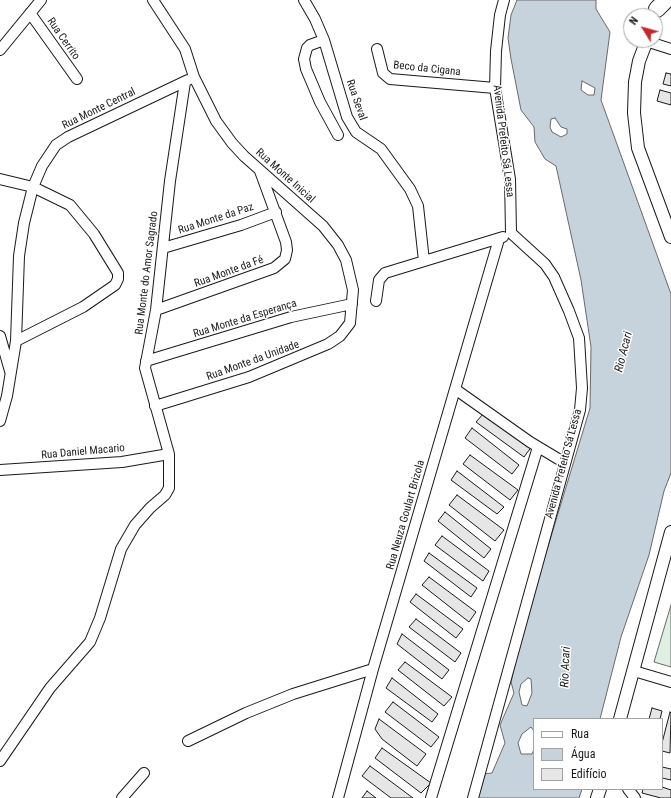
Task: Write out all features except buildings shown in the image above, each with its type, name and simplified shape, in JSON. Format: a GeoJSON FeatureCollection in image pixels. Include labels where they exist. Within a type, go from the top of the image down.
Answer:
{"type":"FeatureCollection","features":[{"type":"Feature","properties":{"kind":"street"},"geometry":{"type":"LineString","coordinates":[[0,50],[41,0]]}},
{"type":"Feature","properties":{"kind":"street","name":"Rua Monte Inicial"},"geometry":{"type":"LineString","coordinates":[[153,0],[185,49],[189,79],[232,143],[323,226],[338,245],[350,274],[353,290],[350,323]]}},
{"type":"Feature","properties":{"kind":"street","name":"Rua Seval"},"geometry":{"type":"LineString","coordinates":[[304,0],[316,19],[324,40],[347,117],[356,132],[381,150],[413,194],[418,206],[424,261]]}},
{"type":"Feature","properties":{"kind":"street","name":"Avenida Prefeito Sá Lessa"},"geometry":{"type":"LineString","coordinates":[[473,798],[580,410],[582,380],[579,338],[570,311],[548,268],[511,233],[510,179],[496,88],[496,51],[504,0]]}},
{"type":"Feature","properties":{"kind":"street","name":"Rua Cerrito"},"geometry":{"type":"LineString","coordinates":[[30,13],[77,79]]}},
{"type":"Feature","properties":{"kind":"street"},"geometry":{"type":"LineString","coordinates":[[324,40],[310,45],[307,48],[304,59],[306,69],[320,102],[338,135]]}},
{"type":"Feature","properties":{"kind":"street"},"geometry":{"type":"LineString","coordinates":[[644,48],[639,61],[635,82],[634,113],[638,148],[671,237]]}},
{"type":"Feature","properties":{"kind":"street","name":"Beco da Cigana"},"geometry":{"type":"LineString","coordinates":[[377,49],[383,73],[390,79],[496,88]]}},
{"type":"Feature","properties":{"kind":"street","name":"Rua Monte Central"},"geometry":{"type":"LineString","coordinates":[[1,418],[11,374],[16,341],[19,256],[24,223],[33,187],[49,154],[56,145],[68,137],[189,79]]}},
{"type":"Feature","properties":{"kind":"street","name":"Rua Monte do Amor Sagrado"},"geometry":{"type":"LineString","coordinates":[[0,761],[50,688],[90,642],[100,618],[121,549],[135,526],[150,508],[165,495],[169,488],[169,454],[145,368],[156,310],[170,181],[189,79]]}},
{"type":"Feature","properties":{"kind":"street","name":"Rua Monte da Fé"},"geometry":{"type":"LineString","coordinates":[[156,310],[246,279],[279,265],[285,259],[287,250],[276,212],[258,168]]}},
{"type":"Feature","properties":{"kind":"street"},"geometry":{"type":"LineString","coordinates":[[0,179],[33,187],[59,198],[70,205],[81,217],[115,268],[118,279],[116,285],[83,307],[16,341]]}},
{"type":"Feature","properties":{"kind":"street","name":"Rua Monte da Paz"},"geometry":{"type":"LineString","coordinates":[[163,248],[228,229],[276,212]]}},
{"type":"Feature","properties":{"kind":"street"},"geometry":{"type":"LineString","coordinates":[[376,301],[379,280],[383,275],[424,261],[499,239],[511,233]]}},
{"type":"Feature","properties":{"kind":"street","name":"Rua Neuza Goulart Brizola"},"geometry":{"type":"LineString","coordinates":[[338,798],[373,669],[499,239]]}},
{"type":"Feature","properties":{"kind":"street","name":"Rua Monte da Esperança"},"geometry":{"type":"LineString","coordinates":[[146,361],[291,317],[352,304]]}},
{"type":"Feature","properties":{"kind":"street","name":"Rua Monte da Unidade"},"geometry":{"type":"LineString","coordinates":[[155,406],[249,377],[314,352],[340,336],[350,323]]}},
{"type":"Feature","properties":{"kind":"street"},"geometry":{"type":"LineString","coordinates":[[0,336],[11,374]]}},
{"type":"Feature","properties":{"kind":"street"},"geometry":{"type":"LineString","coordinates":[[455,389],[538,447],[565,463]]}},
{"type":"Feature","properties":{"kind":"street"},"geometry":{"type":"LineString","coordinates":[[431,798],[538,447]]}},
{"type":"Feature","properties":{"kind":"street","name":"Rua Daniel Macario"},"geometry":{"type":"LineString","coordinates":[[0,470],[107,463],[169,454]]}},
{"type":"Feature","properties":{"kind":"street"},"geometry":{"type":"LineString","coordinates":[[620,718],[667,559],[671,532]]}},
{"type":"Feature","properties":{"kind":"street"},"geometry":{"type":"LineString","coordinates":[[188,741],[246,712],[293,694],[373,669]]}},
{"type":"Feature","properties":{"kind":"street"},"geometry":{"type":"LineString","coordinates":[[634,671],[671,682]]}},
{"type":"Feature","properties":{"kind":"street"},"geometry":{"type":"LineString","coordinates":[[122,798],[144,773]]}},
{"type":"Feature","properties":{"kind":"street"},"geometry":{"type":"LineString","coordinates":[[629,790],[635,798]]}},
{"type":"Feature","properties":{"kind":"green space"},"geometry":{"type":"Polygon","coordinates":[[[671,605],[671,667],[654,662],[671,605]]]}},
{"type":"Feature","properties":{"kind":"water","name":"Rio Acari"},"geometry":{"type":"Polygon","coordinates":[[[517,0],[596,0],[596,9],[610,32],[601,100],[671,294],[671,473],[664,491],[649,555],[621,637],[600,718],[533,718],[533,730],[531,727],[522,734],[518,743],[521,754],[532,754],[533,752],[533,790],[582,790],[579,798],[475,798],[482,774],[492,773],[505,743],[500,725],[514,693],[511,682],[523,629],[590,408],[591,347],[581,280],[556,166],[545,159],[535,142],[534,127],[521,110],[508,38],[511,15],[517,0]],[[582,81],[581,90],[588,95],[594,95],[595,88],[582,81]],[[555,118],[551,119],[550,127],[552,132],[561,137],[567,134],[567,129],[561,127],[555,118]],[[528,678],[521,684],[519,692],[522,705],[527,706],[532,693],[531,679],[528,678]]]}}]}
